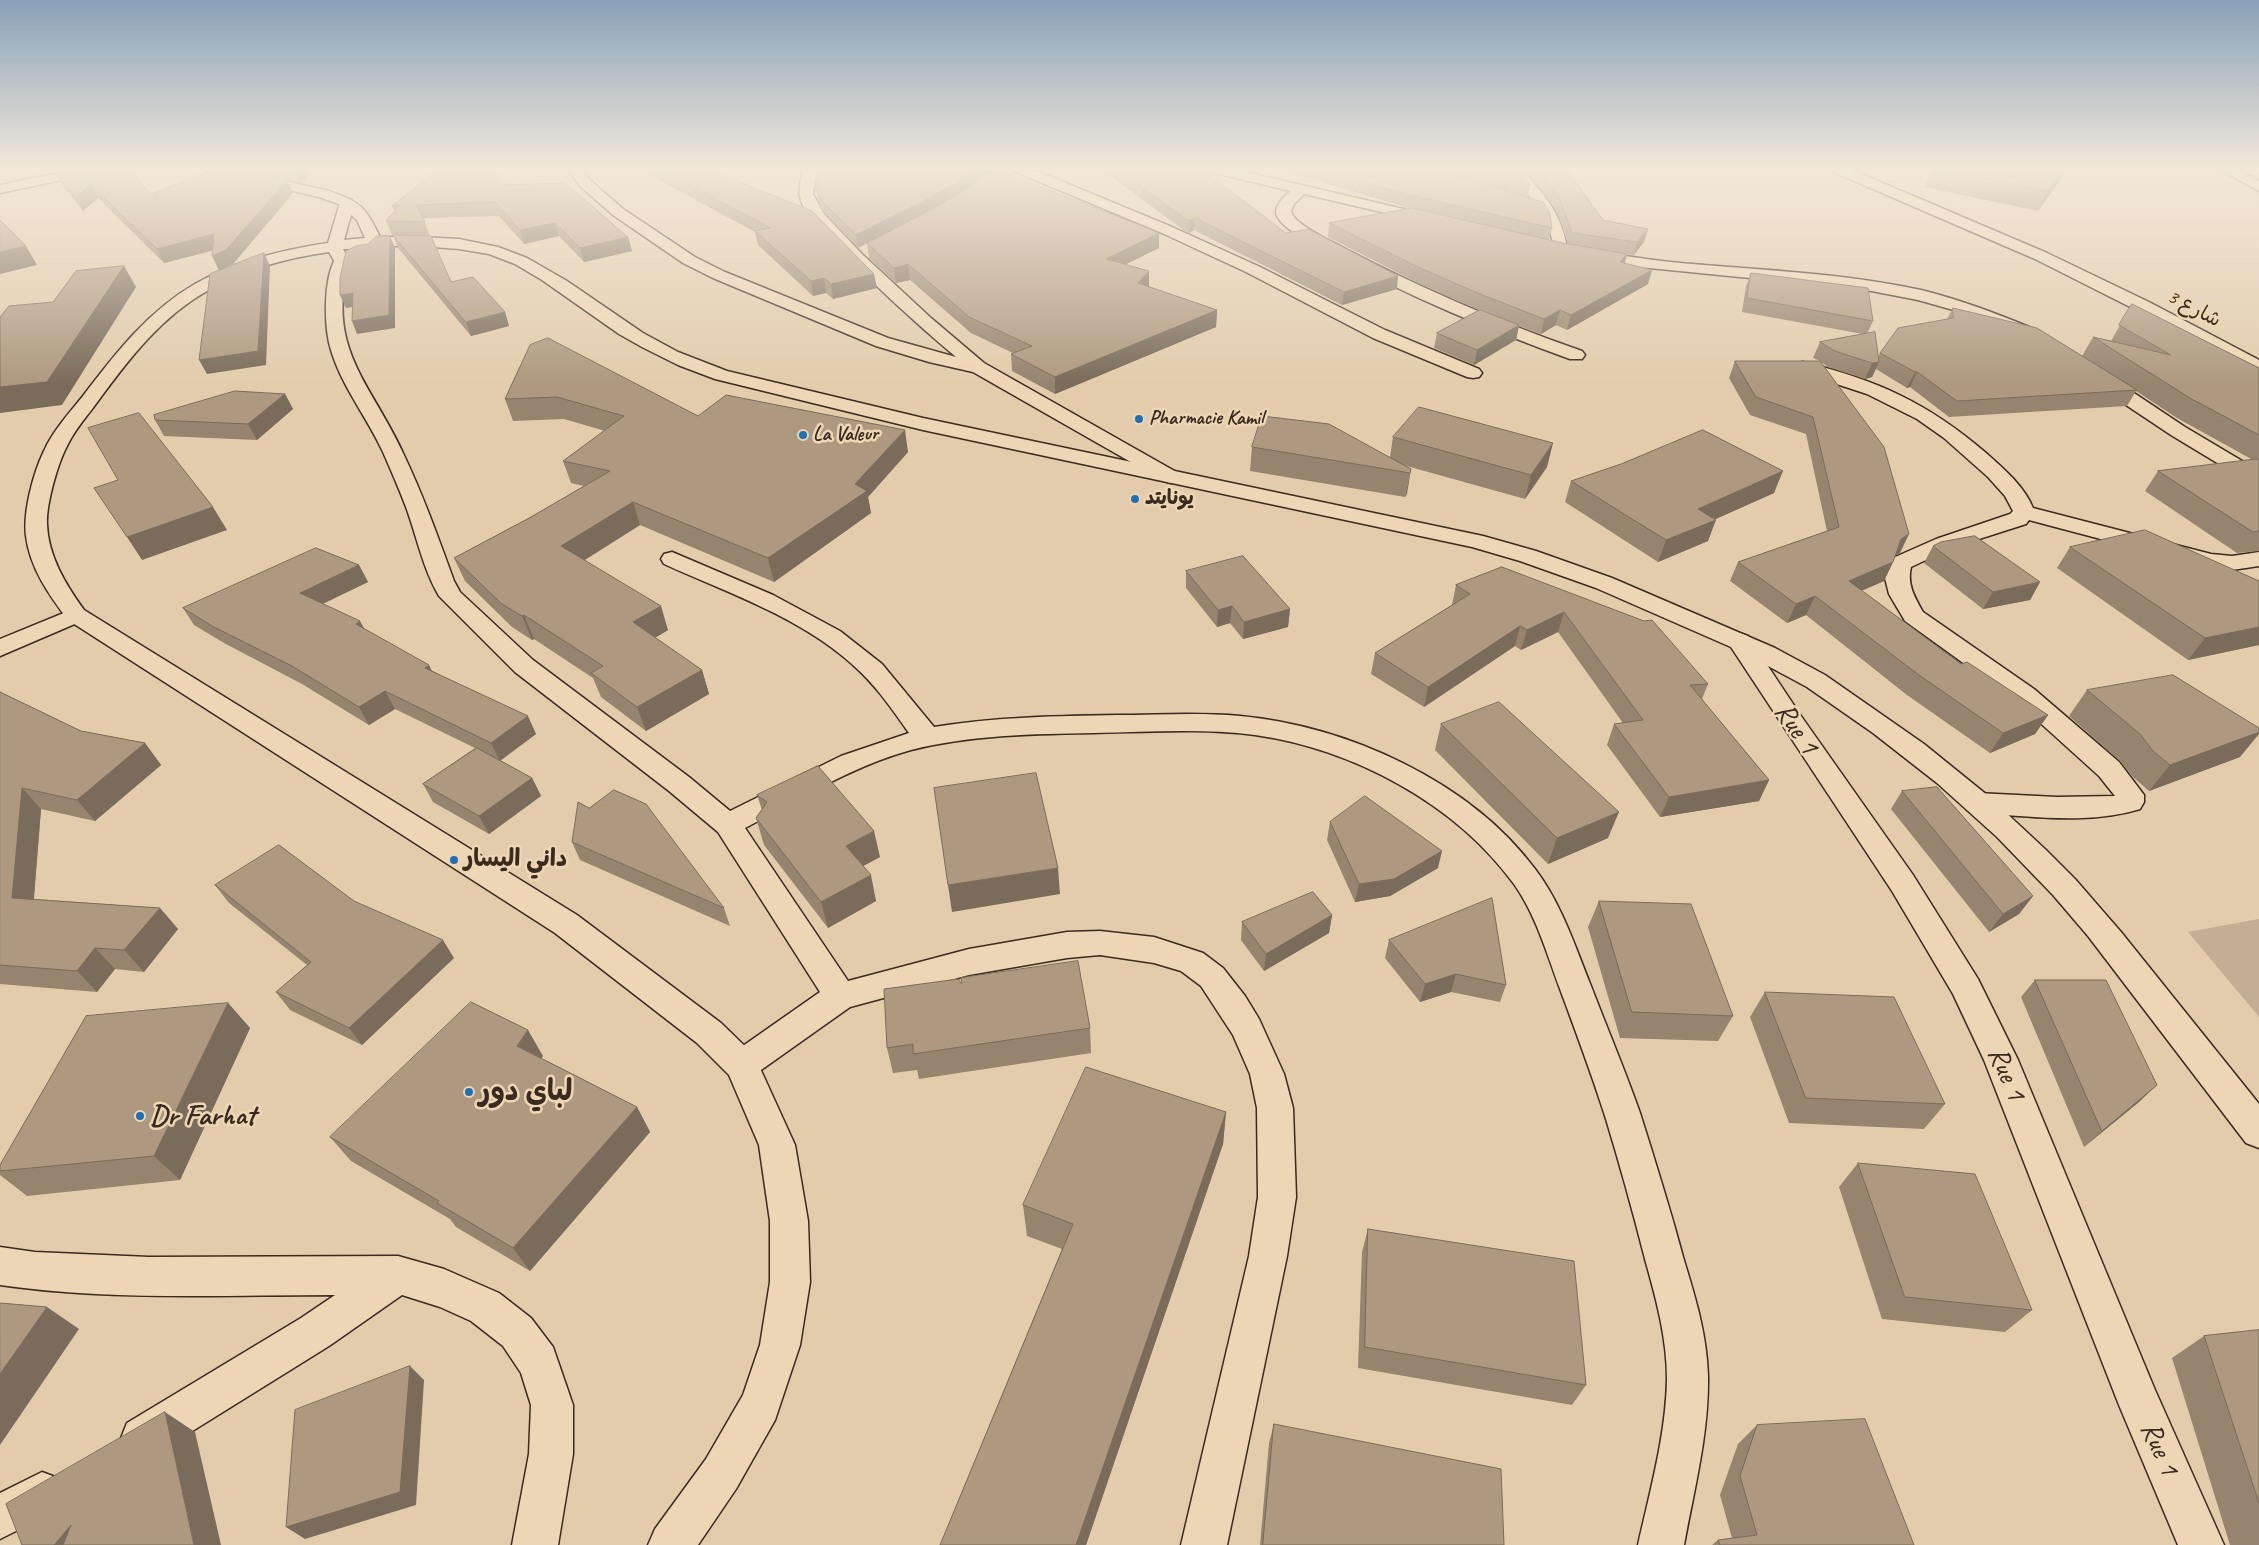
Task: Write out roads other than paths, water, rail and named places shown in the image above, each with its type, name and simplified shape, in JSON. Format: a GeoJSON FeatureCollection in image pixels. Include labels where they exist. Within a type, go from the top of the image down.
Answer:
{"type":"FeatureCollection","features":[{"type":"Feature","properties":{"kind":"main road"},"geometry":{"type":"LineString","coordinates":[[341,239],[334,306],[339,349],[351,378],[392,450],[417,507],[442,581],[451,596],[524,666],[671,777],[728,825],[840,996]]}},
{"type":"Feature","properties":{"kind":"main road"},"geometry":{"type":"LineString","coordinates":[[374,239],[376,243]]}},
{"type":"Feature","properties":{"kind":"main road"},"geometry":{"type":"LineString","coordinates":[[658,239],[689,260],[719,275],[882,342],[935,358],[978,367]]}},
{"type":"Feature","properties":{"kind":"main road"},"geometry":{"type":"LineString","coordinates":[[841,239],[862,254],[925,322],[978,367],[1171,477]]}},
{"type":"Feature","properties":{"kind":"main road"},"geometry":{"type":"LineString","coordinates":[[1187,239],[1252,269],[1379,334],[1474,373]]}},
{"type":"Feature","properties":{"kind":"main road"},"geometry":{"type":"LineString","coordinates":[[1316,239],[1362,265],[1413,290],[1492,324],[1576,355]]}},
{"type":"Feature","properties":{"kind":"main road"},"geometry":{"type":"LineString","coordinates":[[1558,239],[1560,250]]}},
{"type":"Feature","properties":{"kind":"main road","name":"شارع 3"},"geometry":{"type":"LineString","coordinates":[[2003,239],[2042,256],[2259,367]]}},
{"type":"Feature","properties":{"kind":"main road"},"geometry":{"type":"LineString","coordinates":[[670,1545],[721,1474],[760,1405],[780,1345],[790,1282],[789,1221],[777,1144],[742,1064],[709,1033],[566,924],[76,616],[56,589],[41,551],[36,524],[47,464],[68,427],[134,343],[158,318],[180,300],[242,268],[280,257],[338,254],[376,243],[442,242],[482,247],[520,260],[551,278],[626,330],[696,367],[721,376],[923,424],[1436,532],[1515,551],[1627,591],[1738,641],[1814,680],[1926,758],[1977,803],[2057,880],[2103,931],[2259,1132]]}},
{"type":"Feature","properties":{"kind":"main road"},"geometry":{"type":"LineString","coordinates":[[1542,246],[1637,265],[1819,280],[1906,292],[1987,314],[2011,324],[2050,346]]}},
{"type":"Feature","properties":{"kind":"main road"},"geometry":{"type":"LineString","coordinates":[[1804,367],[1876,391],[1913,408],[1936,422],[1994,472],[2016,496],[2024,512],[2210,561],[2232,563],[2259,560]]}},
{"type":"Feature","properties":{"kind":"main road"},"geometry":{"type":"LineString","coordinates":[[2088,371],[2178,431],[2259,480]]}},
{"type":"Feature","properties":{"kind":"main road"},"geometry":{"type":"LineString","coordinates":[[1977,803],[2083,807],[2116,806],[2130,802],[2130,795],[2127,790],[2108,769],[2025,696],[1913,616],[1901,594],[1897,578],[1901,563],[1924,550],[2018,519],[2024,512]]}},
{"type":"Feature","properties":{"kind":"main road"},"geometry":{"type":"LineString","coordinates":[[672,559],[797,616],[852,652],[888,687],[927,737]]}},
{"type":"Feature","properties":{"kind":"main road"},"geometry":{"type":"LineString","coordinates":[[0,648],[76,616]]}},
{"type":"Feature","properties":{"kind":"main road","name":"Rue 1"},"geometry":{"type":"LineString","coordinates":[[1738,641],[1789,720],[1926,918],[1979,1011],[2005,1069],[2140,1405],[2201,1545]]}},
{"type":"Feature","properties":{"kind":"main road"},"geometry":{"type":"LineString","coordinates":[[728,825],[840,767],[927,737],[998,729],[1085,724],[1257,726],[1302,736],[1339,746],[1390,770],[1441,798],[1466,816],[1498,847],[1525,878],[1555,933],[1607,1068],[1645,1185],[1680,1316],[1687,1360],[1685,1412],[1662,1545]]}},
{"type":"Feature","properties":{"kind":"main road"},"geometry":{"type":"LineString","coordinates":[[742,1064],[840,996],[969,962],[1067,945],[1100,943],[1154,950],[1192,962],[1212,977],[1247,1029],[1267,1074],[1275,1108],[1277,1197],[1268,1256],[1204,1545]]}},
{"type":"Feature","properties":{"kind":"main road"},"geometry":{"type":"LineString","coordinates":[[0,1266],[35,1270],[149,1276],[398,1275],[444,1289],[485,1307],[517,1332],[538,1362],[552,1405],[551,1454],[535,1545]]}},
{"type":"Feature","properties":{"kind":"main road"},"geometry":{"type":"LineString","coordinates":[[114,1454],[315,1332],[398,1275]]}},
{"type":"Feature","properties":{"kind":"main road"},"geometry":{"type":"LineString","coordinates":[[0,1517],[70,1478]]}},
{"type":"Feature","properties":{"kind":"place","name":"Pharmacie Kamil"},"geometry":{"type":"Point","coordinates":[1139,419]}},
{"type":"Feature","properties":{"kind":"place","name":"La Valeur"},"geometry":{"type":"Point","coordinates":[803,435]}},
{"type":"Feature","properties":{"kind":"place","name":"يونايتد"},"geometry":{"type":"Point","coordinates":[1135,499]}},
{"type":"Feature","properties":{"kind":"place","name":"داني اليسار"},"geometry":{"type":"Point","coordinates":[454,860]}},
{"type":"Feature","properties":{"kind":"place","name":"لباي دور"},"geometry":{"type":"Point","coordinates":[469,1092]}},
{"type":"Feature","properties":{"kind":"place","name":"Dr Farhat"},"geometry":{"type":"Point","coordinates":[140,1116]}}]}
